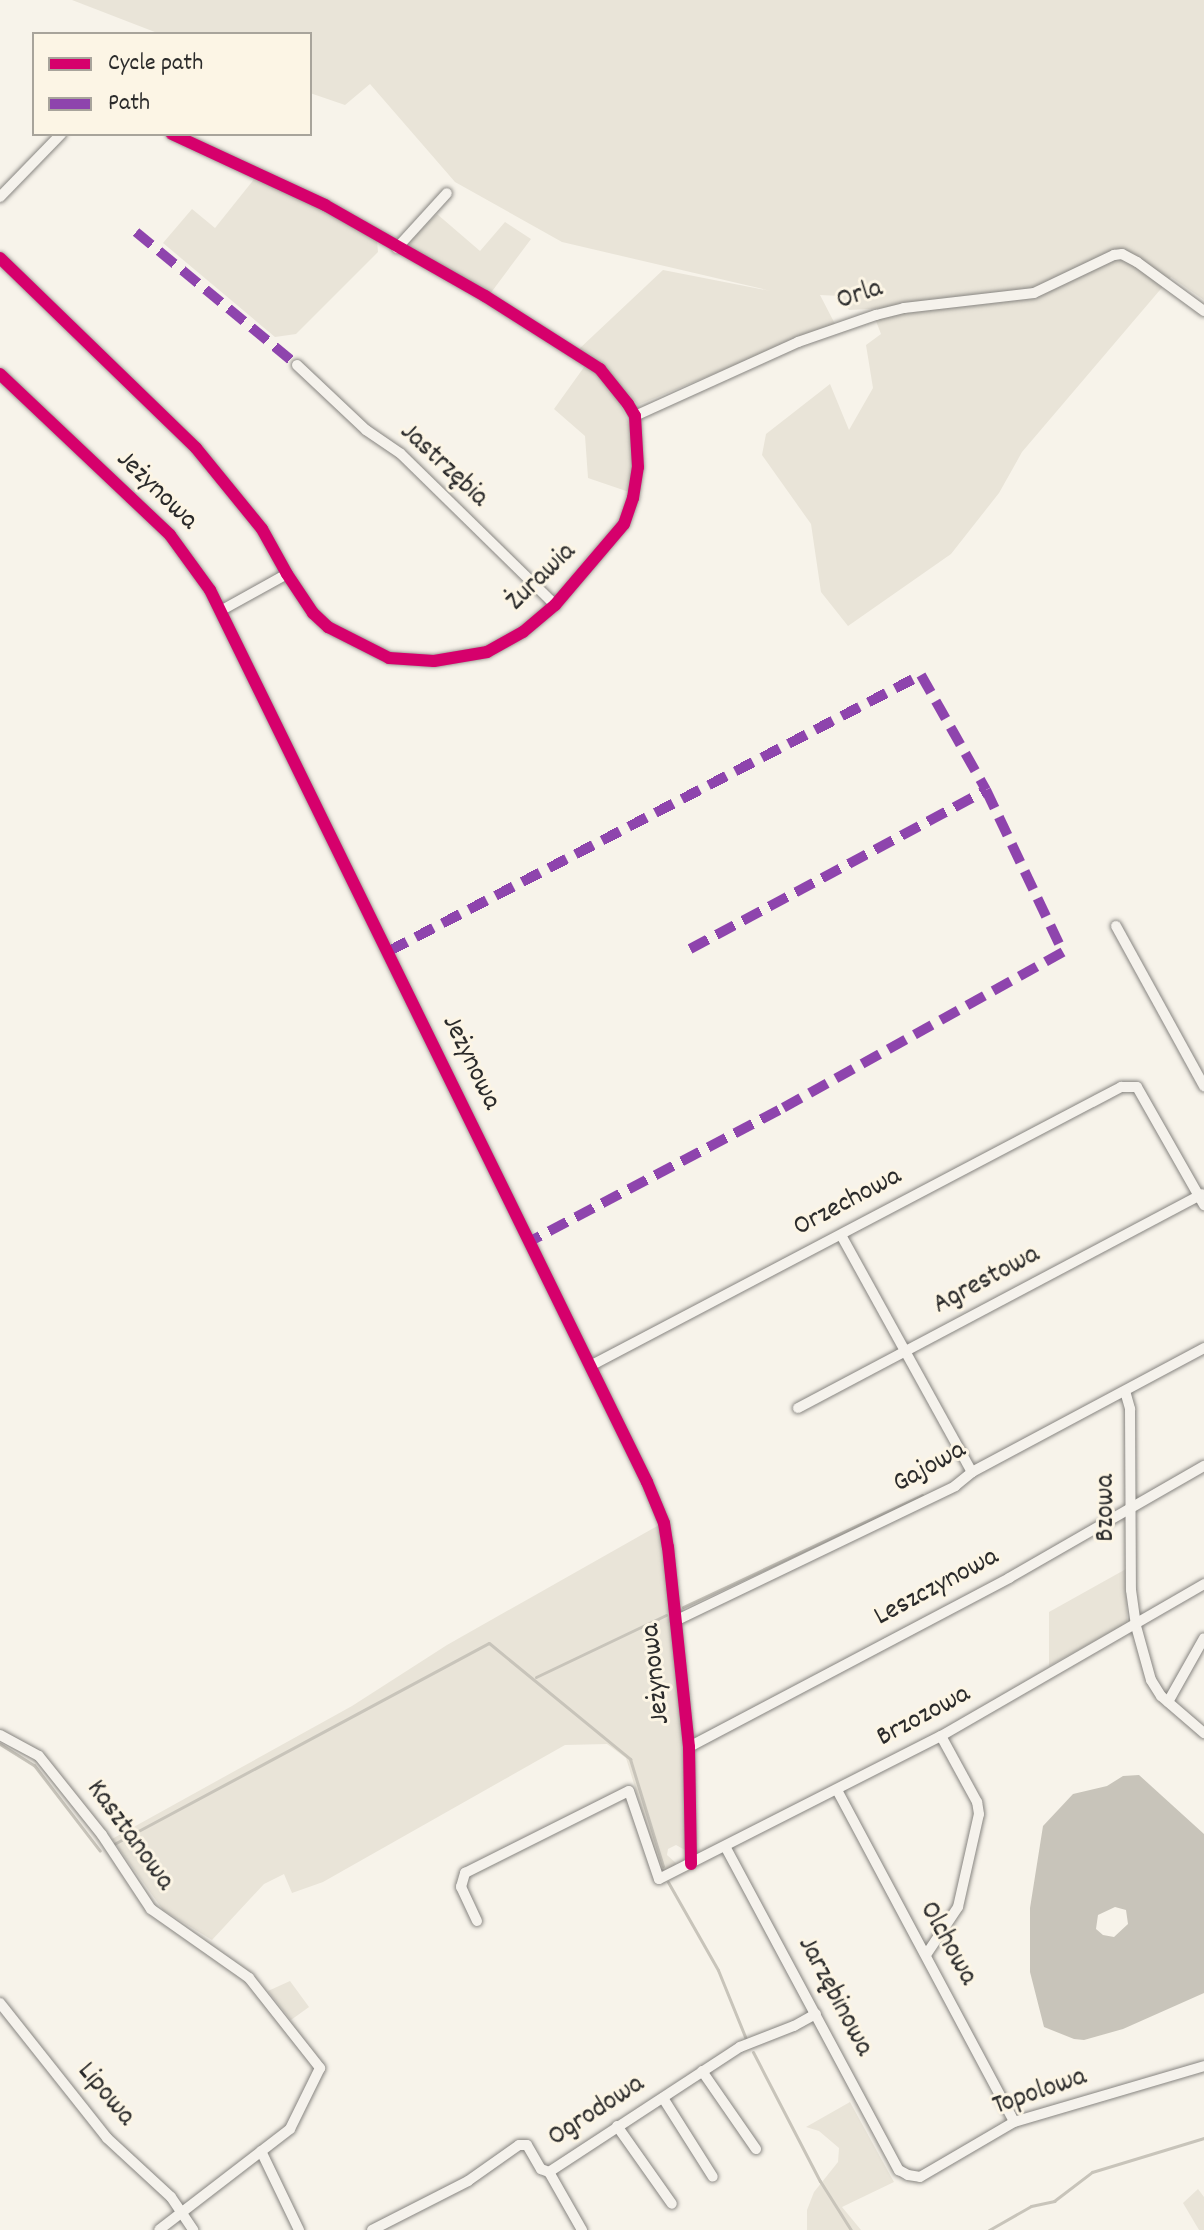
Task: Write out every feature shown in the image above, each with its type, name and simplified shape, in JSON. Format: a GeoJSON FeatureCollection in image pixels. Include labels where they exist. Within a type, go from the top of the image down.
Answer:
{"type":"FeatureCollection","features":[{"type":"Feature","properties":{"kind":"street"},"geometry":{"type":"LineString","coordinates":[[0,197],[59,136]]}},
{"type":"Feature","properties":{"kind":"street"},"geometry":{"type":"LineString","coordinates":[[176,136],[303,193],[485,296],[584,358],[609,378],[635,416]]}},
{"type":"Feature","properties":{"kind":"street"},"geometry":{"type":"LineString","coordinates":[[397,248],[447,193]]}},
{"type":"Feature","properties":{"kind":"street","name":"Orla"},"geometry":{"type":"LineString","coordinates":[[635,416],[798,342],[876,315],[904,308],[1034,293],[1122,254],[1204,311]]}},
{"type":"Feature","properties":{"kind":"street","name":"Żurawia"},"geometry":{"type":"LineString","coordinates":[[0,258],[196,448],[262,529],[313,613],[328,627],[389,658],[434,661],[487,652],[523,632],[555,605],[624,524],[637,481],[635,416]]}},
{"type":"Feature","properties":{"kind":"street","name":"Jastrzębia"},"geometry":{"type":"LineString","coordinates":[[297,365],[366,430],[401,454],[555,605]]}},
{"type":"Feature","properties":{"kind":"street","name":"Jeżynowa"},"geometry":{"type":"LineString","coordinates":[[0,374],[170,535],[194,565],[222,610],[592,1365],[664,1523],[689,1747],[691,1864]]}},
{"type":"Feature","properties":{"kind":"street"},"geometry":{"type":"LineString","coordinates":[[222,610],[287,574]]}},
{"type":"Feature","properties":{"kind":"street"},"geometry":{"type":"LineString","coordinates":[[1116,926],[1204,1086]]}},
{"type":"Feature","properties":{"kind":"street","name":"Orzechowa"},"geometry":{"type":"LineString","coordinates":[[592,1365],[1121,1087],[1137,1087],[1202,1198]]}},
{"type":"Feature","properties":{"kind":"street","name":"Agrestowa"},"geometry":{"type":"LineString","coordinates":[[798,1408],[1202,1198]]}},
{"type":"Feature","properties":{"kind":"street"},"geometry":{"type":"LineString","coordinates":[[841,1235],[972,1472]]}},
{"type":"Feature","properties":{"kind":"street","name":"Gajowa"},"geometry":{"type":"LineString","coordinates":[[675,1621],[955,1486],[972,1472],[1204,1348]]}},
{"type":"Feature","properties":{"kind":"street","name":"Bzowa"},"geometry":{"type":"LineString","coordinates":[[1125,1391],[1130,1409],[1131,1590],[1136,1626],[1151,1680],[1168,1702],[1204,1733]]}},
{"type":"Feature","properties":{"kind":"street","name":"Leszczynowa"},"geometry":{"type":"LineString","coordinates":[[689,1747],[1009,1578],[1204,1466]]}},
{"type":"Feature","properties":{"kind":"street","name":"Brzozowa"},"geometry":{"type":"LineString","coordinates":[[477,1921],[461,1887],[465,1873],[629,1791],[659,1879],[726,1848],[941,1736],[1204,1584]]}},
{"type":"Feature","properties":{"kind":"street"},"geometry":{"type":"LineString","coordinates":[[1168,1702],[1204,1638]]}},
{"type":"Feature","properties":{"kind":"street","name":"Kasztanowa"},"geometry":{"type":"LineString","coordinates":[[0,1735],[39,1756],[102,1835],[151,1909],[249,1978],[320,2068],[290,2129],[261,2151]]}},
{"type":"Feature","properties":{"kind":"street"},"geometry":{"type":"LineString","coordinates":[[926,1955],[963,1893],[979,1814],[977,1802],[941,1736]]}},
{"type":"Feature","properties":{"kind":"street","name":"Olchowa"},"geometry":{"type":"LineString","coordinates":[[837,1790],[1014,2122]]}},
{"type":"Feature","properties":{"kind":"street","name":"Jarzębinowa"},"geometry":{"type":"LineString","coordinates":[[726,1848],[899,2170]]}},
{"type":"Feature","properties":{"kind":"street","name":"Lipowa"},"geometry":{"type":"LineString","coordinates":[[0,2003],[107,2138],[171,2197],[193,2230]]}},
{"type":"Feature","properties":{"kind":"street","name":"Ogrodowa"},"geometry":{"type":"LineString","coordinates":[[372,2230],[468,2181],[519,2145],[527,2145],[541,2169],[549,2172],[740,2047],[816,2014]]}},
{"type":"Feature","properties":{"kind":"street","name":"Topolowa"},"geometry":{"type":"LineString","coordinates":[[899,2170],[920,2177],[1014,2122],[1204,2066]]}},
{"type":"Feature","properties":{"kind":"street"},"geometry":{"type":"LineString","coordinates":[[702,2071],[756,2149]]}},
{"type":"Feature","properties":{"kind":"street"},"geometry":{"type":"LineString","coordinates":[[663,2098],[713,2177]]}},
{"type":"Feature","properties":{"kind":"street"},"geometry":{"type":"LineString","coordinates":[[617,2126],[672,2204]]}},
{"type":"Feature","properties":{"kind":"street"},"geometry":{"type":"LineString","coordinates":[[159,2230],[261,2151],[299,2230]]}},
{"type":"Feature","properties":{"kind":"street"},"geometry":{"type":"LineString","coordinates":[[549,2172],[582,2230]]}},
{"type":"Feature","properties":{"kind":"shaded area"},"geometry":{"type":"Polygon","coordinates":[[[72,0],[1204,0],[1204,300],[1171,277],[1022,452],[999,493],[951,554],[848,626],[821,592],[811,524],[762,455],[766,434],[830,384],[849,430],[873,388],[866,345],[881,334],[876,321],[888,308],[849,310],[840,296],[820,295],[835,324],[638,405],[603,365],[579,349],[663,270],[771,291],[562,242],[455,182],[370,84],[345,105],[312,94],[312,32],[155,32],[72,0]]]}},
{"type":"Feature","properties":{"kind":"shaded area"},"geometry":{"type":"Polygon","coordinates":[[[255,178],[296,196],[377,241],[378,252],[296,334],[275,337],[163,243],[192,209],[215,228],[255,178]]]}},
{"type":"Feature","properties":{"kind":"shaded area"},"geometry":{"type":"Polygon","coordinates":[[[437,214],[480,251],[505,222],[531,239],[490,294],[410,249],[409,242],[437,214]]]}},
{"type":"Feature","properties":{"kind":"shaded area"},"geometry":{"type":"Polygon","coordinates":[[[587,363],[615,392],[630,426],[634,468],[629,492],[588,478],[585,436],[554,409],[587,363]]]}},
{"type":"Feature","properties":{"kind":"shaded area"},"geometry":{"type":"Polygon","coordinates":[[[659,1525],[684,1750],[685,1850],[676,1845],[668,1849],[667,1855],[676,1863],[674,1866],[661,1872],[626,1758],[607,1744],[565,1745],[323,1882],[292,1893],[284,1874],[264,1884],[212,1940],[163,1910],[112,1839],[352,1706],[447,1645],[659,1525]]]}},
{"type":"Feature","properties":{"kind":"shaded area"},"geometry":{"type":"Polygon","coordinates":[[[1126,1569],[1127,1623],[1049,1666],[1049,1612],[1126,1569]]]}},
{"type":"Feature","properties":{"kind":"shaded area"},"geometry":{"type":"Polygon","coordinates":[[[1139,1775],[1204,1834],[1204,1993],[1123,2029],[1084,2040],[1074,2039],[1044,2027],[1030,1972],[1030,1908],[1043,1826],[1073,1794],[1107,1786],[1123,1776],[1139,1775]],[[1115,1907],[1098,1915],[1096,1929],[1103,1935],[1114,1937],[1128,1924],[1126,1910],[1115,1907]]]}},
{"type":"Feature","properties":{"kind":"shaded area"},"geometry":{"type":"Polygon","coordinates":[[[290,1981],[309,2007],[291,2020],[268,1991],[290,1981]]]}},
{"type":"Feature","properties":{"kind":"shaded area"},"geometry":{"type":"Polygon","coordinates":[[[850,2102],[894,2182],[842,2207],[861,2230],[807,2230],[807,2210],[814,2192],[838,2162],[839,2148],[819,2131],[806,2127],[850,2102]]]}},
{"type":"Feature","properties":{"kind":"shaded area"},"geometry":{"type":"Polygon","coordinates":[[[1198,2189],[1204,2197],[1204,2230],[1199,2230],[1183,2203],[1198,2189]]]}},
{"type":"Feature","properties":{"kind":"waterway"},"geometry":{"type":"LineString","coordinates":[[683,1607],[922,1495]]}},
{"type":"Feature","properties":{"kind":"waterway"},"geometry":{"type":"LineString","coordinates":[[536,1677],[666,1615]]}},
{"type":"Feature","properties":{"kind":"waterway"},"geometry":{"type":"LineString","coordinates":[[114,1844],[489,1643],[630,1759],[663,1866]]}},
{"type":"Feature","properties":{"kind":"waterway"},"geometry":{"type":"LineString","coordinates":[[0,1744],[34,1765],[100,1851]]}},
{"type":"Feature","properties":{"kind":"waterway"},"geometry":{"type":"LineString","coordinates":[[668,1882],[718,1970],[746,2039]]}},
{"type":"Feature","properties":{"kind":"waterway"},"geometry":{"type":"LineString","coordinates":[[753,2052],[820,2181],[851,2230]]}},
{"type":"Feature","properties":{"kind":"waterway"},"geometry":{"type":"LineString","coordinates":[[989,2230],[1031,2206],[1054,2201],[1092,2172],[1204,2138]]}},
{"type":"Feature","properties":{"kind":"marked path"},"geometry":{"type":"LineString","coordinates":[[136,232],[297,365]]}},
{"type":"Feature","properties":{"kind":"marked path"},"geometry":{"type":"LineString","coordinates":[[389,951],[921,675],[986,790],[1063,952],[779,1110],[531,1241]]}},
{"type":"Feature","properties":{"kind":"marked path"},"geometry":{"type":"LineString","coordinates":[[690,949],[986,790]]}},
{"type":"Feature","properties":{"kind":"cycle path"},"geometry":{"type":"LineString","coordinates":[[0,258],[196,448],[262,529],[313,613],[328,627],[389,658],[434,661],[487,652],[523,632],[555,605],[624,524],[633,498],[638,467],[635,416],[628,404],[600,369],[485,296],[325,205],[176,136]]}},
{"type":"Feature","properties":{"kind":"cycle path"},"geometry":{"type":"LineString","coordinates":[[0,374],[170,535],[210,590],[647,1482],[664,1523],[668,1547],[689,1747],[691,1864]]}}]}
